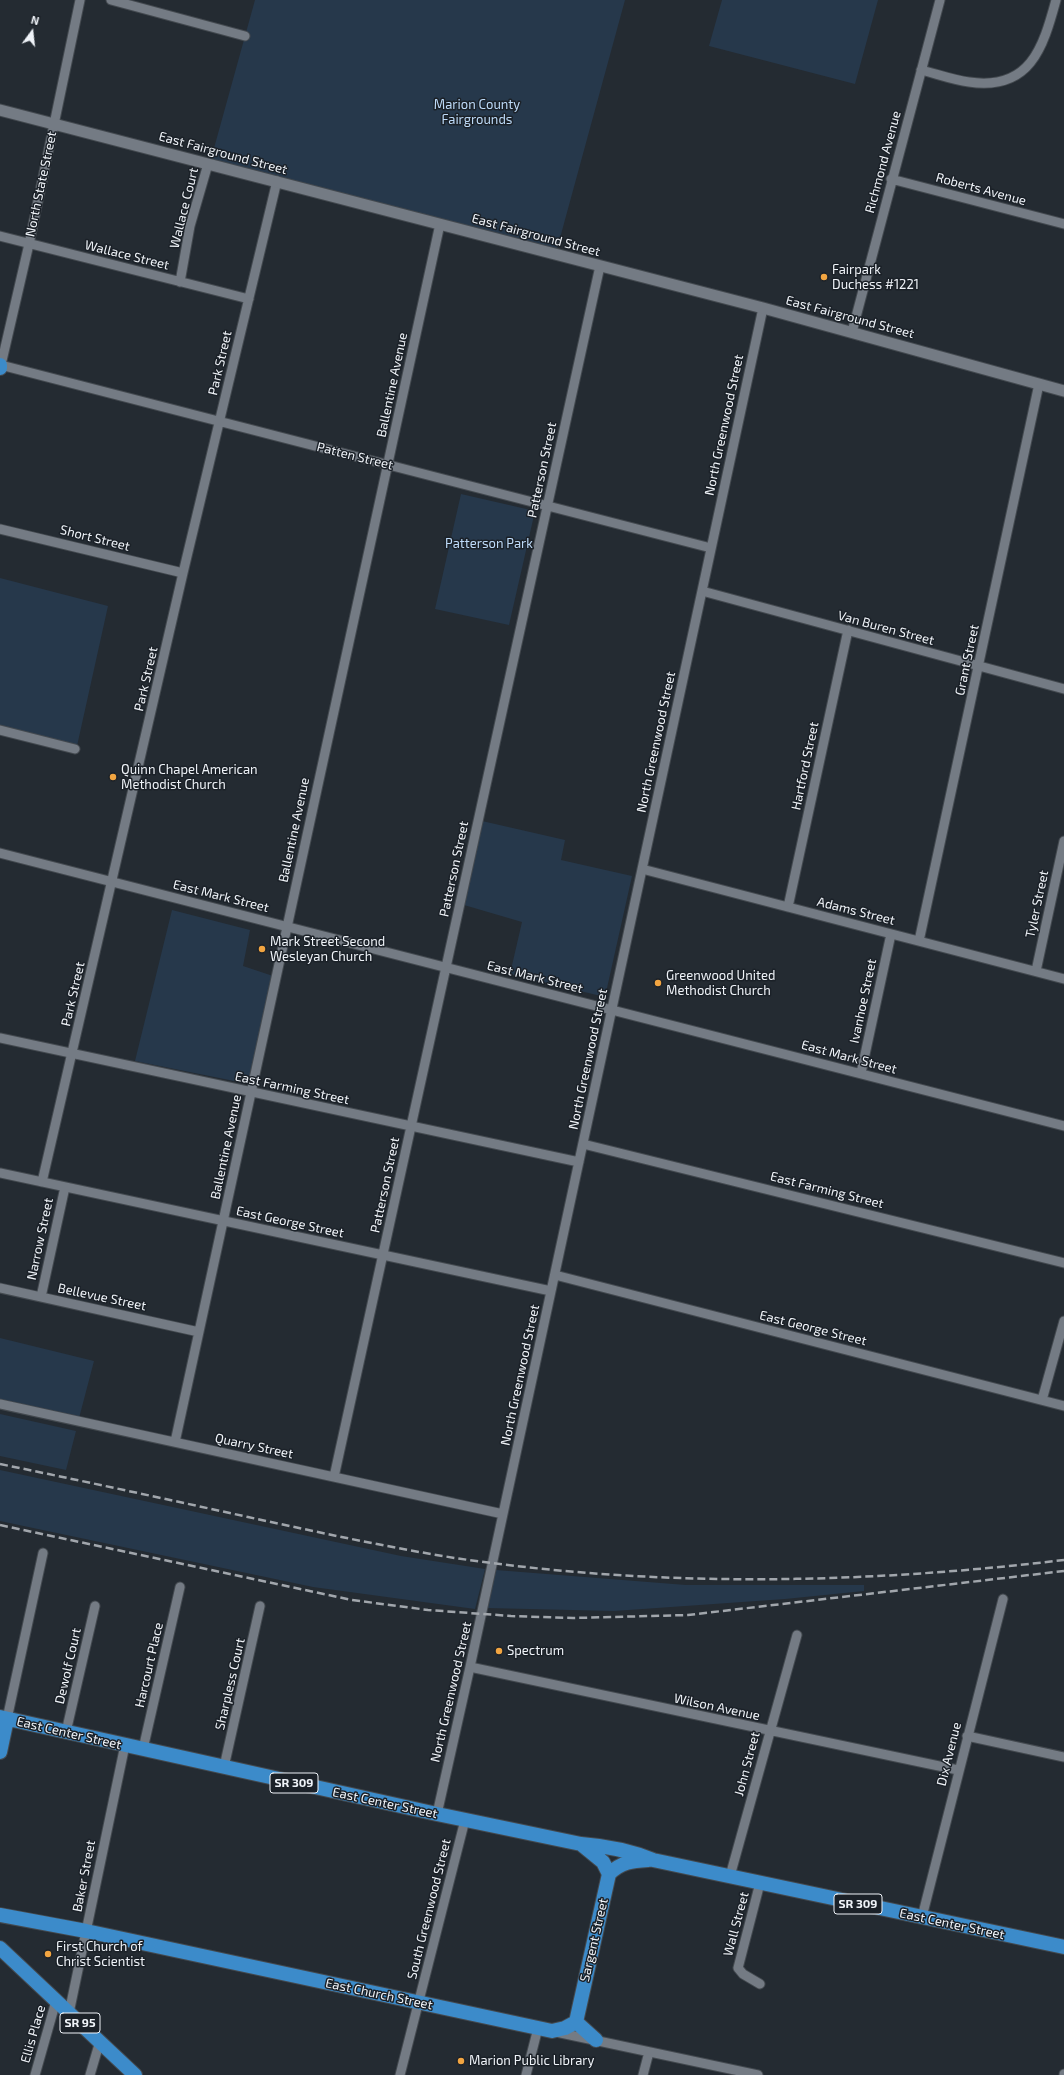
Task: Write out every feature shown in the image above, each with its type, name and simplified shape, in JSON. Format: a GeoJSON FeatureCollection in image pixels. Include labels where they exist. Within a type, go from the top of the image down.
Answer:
{"type":"FeatureCollection","features":[{"type":"Feature","properties":{"kind":"main road","name":"East Center Street"},"geometry":{"type":"LineString","coordinates":[[4,1718],[224,1768],[465,1820],[581,1844],[630,1850],[653,1860],[1064,1947]]}},
{"type":"Feature","properties":{"kind":"main road"},"geometry":{"type":"LineString","coordinates":[[0,1752],[4,1718]]}},
{"type":"Feature","properties":{"kind":"main road","name":"SR 309"},"geometry":{"type":"LineString","coordinates":[[581,1844],[604,1862],[609,1874]]}},
{"type":"Feature","properties":{"kind":"main road","name":"East Center Street"},"geometry":{"type":"LineString","coordinates":[[609,1874],[617,1866],[630,1861],[653,1860]]}},
{"type":"Feature","properties":{"kind":"main road","name":"Sargent Street"},"geometry":{"type":"LineString","coordinates":[[576,2022],[609,1874]]}},
{"type":"Feature","properties":{"kind":"main road","name":"East Church Street"},"geometry":{"type":"LineString","coordinates":[[0,1915],[86,1930],[552,2031]]}},
{"type":"Feature","properties":{"kind":"main road","name":"SR 95"},"geometry":{"type":"LineString","coordinates":[[0,1948],[135,2075]]}},
{"type":"Feature","properties":{"kind":"main road"},"geometry":{"type":"LineString","coordinates":[[552,2031],[565,2028],[576,2022],[596,2040]]}},
{"type":"Feature","properties":{"kind":"street","name":"North State Street"},"geometry":{"type":"LineString","coordinates":[[0,366],[29,244],[80,0]]}},
{"type":"Feature","properties":{"kind":"street"},"geometry":{"type":"LineString","coordinates":[[111,0],[245,36]]}},
{"type":"Feature","properties":{"kind":"street","name":"Richmond Avenue"},"geometry":{"type":"LineString","coordinates":[[852,332],[891,179],[940,0]]}},
{"type":"Feature","properties":{"kind":"street"},"geometry":{"type":"LineString","coordinates":[[921,70],[968,82],[983,84],[1000,81],[1016,75],[1027,68],[1042,46],[1056,0]]}},
{"type":"Feature","properties":{"kind":"street","name":"East Fairground Street"},"geometry":{"type":"LineString","coordinates":[[0,110],[763,308],[1064,391]]}},
{"type":"Feature","properties":{"kind":"street","name":"Wallace Court"},"geometry":{"type":"LineString","coordinates":[[180,282],[190,226],[208,164]]}},
{"type":"Feature","properties":{"kind":"street","name":"Roberts Avenue"},"geometry":{"type":"LineString","coordinates":[[891,179],[1064,224]]}},
{"type":"Feature","properties":{"kind":"street","name":"Park Street"},"geometry":{"type":"LineString","coordinates":[[42,1182],[183,573],[277,181]]}},
{"type":"Feature","properties":{"kind":"street","name":"Ballentine Avenue"},"geometry":{"type":"LineString","coordinates":[[175,1442],[440,224]]}},
{"type":"Feature","properties":{"kind":"street","name":"Wallace Street"},"geometry":{"type":"LineString","coordinates":[[0,236],[248,299]]}},
{"type":"Feature","properties":{"kind":"street","name":"Patterson Street"},"geometry":{"type":"LineString","coordinates":[[334,1477],[600,266]]}},
{"type":"Feature","properties":{"kind":"street","name":"North Greenwood Street"},"geometry":{"type":"LineString","coordinates":[[437,1814],[504,1514],[763,308]]}},
{"type":"Feature","properties":{"kind":"street","name":"Patten Street"},"geometry":{"type":"LineString","coordinates":[[0,366],[711,548]]}},
{"type":"Feature","properties":{"kind":"street","name":"Grant Street"},"geometry":{"type":"LineString","coordinates":[[919,941],[1039,384]]}},
{"type":"Feature","properties":{"kind":"street","name":"Short Street"},"geometry":{"type":"LineString","coordinates":[[0,529],[183,573]]}},
{"type":"Feature","properties":{"kind":"street","name":"Van Buren Street"},"geometry":{"type":"LineString","coordinates":[[702,591],[1064,689]]}},
{"type":"Feature","properties":{"kind":"street","name":"Hartford Street"},"geometry":{"type":"LineString","coordinates":[[788,907],[848,630]]}},
{"type":"Feature","properties":{"kind":"street"},"geometry":{"type":"LineString","coordinates":[[0,730],[75,749]]}},
{"type":"Feature","properties":{"kind":"street","name":"Tyler Street"},"geometry":{"type":"LineString","coordinates":[[1036,971],[1064,841]]}},
{"type":"Feature","properties":{"kind":"street","name":"East Mark Street"},"geometry":{"type":"LineString","coordinates":[[0,853],[1064,1126]]}},
{"type":"Feature","properties":{"kind":"street","name":"Adams Street"},"geometry":{"type":"LineString","coordinates":[[642,868],[1064,979]]}},
{"type":"Feature","properties":{"kind":"street","name":"Ivanhoe Street"},"geometry":{"type":"LineString","coordinates":[[861,1073],[891,934]]}},
{"type":"Feature","properties":{"kind":"street","name":"East Farming Street"},"geometry":{"type":"LineString","coordinates":[[0,1038],[579,1162]]}},
{"type":"Feature","properties":{"kind":"street","name":"East Farming Street"},"geometry":{"type":"LineString","coordinates":[[583,1144],[1064,1263]]}},
{"type":"Feature","properties":{"kind":"street","name":"East George Street"},"geometry":{"type":"LineString","coordinates":[[0,1173],[551,1291]]}},
{"type":"Feature","properties":{"kind":"street","name":"Narrow Street"},"geometry":{"type":"LineString","coordinates":[[41,1297],[65,1187]]}},
{"type":"Feature","properties":{"kind":"street","name":"East George Street"},"geometry":{"type":"LineString","coordinates":[[555,1275],[1064,1406]]}},
{"type":"Feature","properties":{"kind":"street","name":"Bellevue Street"},"geometry":{"type":"LineString","coordinates":[[0,1288],[199,1332]]}},
{"type":"Feature","properties":{"kind":"street"},"geometry":{"type":"LineString","coordinates":[[1042,1400],[1064,1321]]}},
{"type":"Feature","properties":{"kind":"street","name":"Quarry Street"},"geometry":{"type":"LineString","coordinates":[[0,1404],[504,1514]]}},
{"type":"Feature","properties":{"kind":"street"},"geometry":{"type":"LineString","coordinates":[[4,1718],[43,1553]]}},
{"type":"Feature","properties":{"kind":"street","name":"Harcourt Place"},"geometry":{"type":"LineString","coordinates":[[143,1749],[180,1587]]}},
{"type":"Feature","properties":{"kind":"street","name":"Dix Avenue"},"geometry":{"type":"LineString","coordinates":[[922,1917],[958,1770],[1003,1599]]}},
{"type":"Feature","properties":{"kind":"street","name":"Dewolf Court"},"geometry":{"type":"LineString","coordinates":[[66,1732],[95,1606]]}},
{"type":"Feature","properties":{"kind":"street","name":"Sharpless Court"},"geometry":{"type":"LineString","coordinates":[[224,1768],[260,1606]]}},
{"type":"Feature","properties":{"kind":"street","name":"John Street"},"geometry":{"type":"LineString","coordinates":[[730,1876],[797,1635]]}},
{"type":"Feature","properties":{"kind":"street","name":"Wilson Avenue"},"geometry":{"type":"LineString","coordinates":[[470,1667],[958,1770]]}},
{"type":"Feature","properties":{"kind":"street"},"geometry":{"type":"LineString","coordinates":[[967,1736],[1064,1757]]}},
{"type":"Feature","properties":{"kind":"street","name":"Baker Street"},"geometry":{"type":"LineString","coordinates":[[69,2013],[125,1745]]}},
{"type":"Feature","properties":{"kind":"street","name":"South Greenwood Street"},"geometry":{"type":"LineString","coordinates":[[400,2075],[465,1820]]}},
{"type":"Feature","properties":{"kind":"street","name":"Wall Street"},"geometry":{"type":"LineString","coordinates":[[760,1883],[738,1968],[743,1974],[760,1984]]}},
{"type":"Feature","properties":{"kind":"street","name":"Ellis Place"},"geometry":{"type":"LineString","coordinates":[[35,2075],[56,2001]]}},
{"type":"Feature","properties":{"kind":"street"},"geometry":{"type":"LineString","coordinates":[[526,2075],[538,2028]]}},
{"type":"Feature","properties":{"kind":"street","name":"East Church Street"},"geometry":{"type":"LineString","coordinates":[[552,2031],[758,2075]]}},
{"type":"Feature","properties":{"kind":"street"},"geometry":{"type":"LineString","coordinates":[[90,2075],[100,2041]]}},
{"type":"Feature","properties":{"kind":"street"},"geometry":{"type":"LineString","coordinates":[[643,2075],[649,2052]]}},
{"type":"Feature","properties":{"kind":"green space","name":"Marion County Fairgrounds"},"geometry":{"type":"Polygon","coordinates":[[[255,0],[625,0],[557,249],[211,159],[255,0]]]}},
{"type":"Feature","properties":{"kind":"green space"},"geometry":{"type":"Polygon","coordinates":[[[722,0],[878,0],[855,84],[709,46],[722,0]]]}},
{"type":"Feature","properties":{"kind":"green space","name":"Patterson Park"},"geometry":{"type":"Polygon","coordinates":[[[461,494],[535,511],[509,625],[435,609],[461,494]]]}},
{"type":"Feature","properties":{"kind":"green space"},"geometry":{"type":"Polygon","coordinates":[[[0,578],[108,606],[77,746],[0,726],[0,578]]]}},
{"type":"Feature","properties":{"kind":"green space"},"geometry":{"type":"Polygon","coordinates":[[[482,821],[565,840],[561,860],[632,876],[605,997],[510,974],[522,922],[464,905],[482,821]]]}},
{"type":"Feature","properties":{"kind":"green space"},"geometry":{"type":"Polygon","coordinates":[[[172,910],[250,930],[243,966],[273,976],[249,1084],[135,1061],[172,910]]]}},
{"type":"Feature","properties":{"kind":"green space"},"geometry":{"type":"Polygon","coordinates":[[[0,1338],[94,1361],[78,1422],[0,1404],[0,1338]]]}},
{"type":"Feature","properties":{"kind":"green space"},"geometry":{"type":"Polygon","coordinates":[[[0,1414],[76,1431],[66,1470],[0,1456],[0,1414]]]}},
{"type":"Feature","properties":{"kind":"green space"},"geometry":{"type":"Polygon","coordinates":[[[0,1470],[401,1556],[485,1569],[475,1609],[313,1587],[0,1521],[0,1470]]]}},
{"type":"Feature","properties":{"kind":"green space"},"geometry":{"type":"Polygon","coordinates":[[[496,1570],[686,1585],[864,1585],[864,1591],[785,1599],[614,1611],[487,1608],[496,1570]]]}},
{"type":"Feature","properties":{"kind":"railway"},"geometry":{"type":"LineString","coordinates":[[0,1464],[377,1544],[429,1554],[531,1568],[683,1578],[836,1578],[912,1574],[1064,1560]]}},
{"type":"Feature","properties":{"kind":"railway"},"geometry":{"type":"LineString","coordinates":[[0,1525],[352,1600],[428,1610],[511,1616],[573,1618],[688,1615],[1064,1571]]}},
{"type":"Feature","properties":{"kind":"place","name":"Fairpark Duchess #1221"},"geometry":{"type":"Point","coordinates":[824,277]}},
{"type":"Feature","properties":{"kind":"place","name":"Quinn Chapel American Methodist Church"},"geometry":{"type":"Point","coordinates":[113,777]}},
{"type":"Feature","properties":{"kind":"place","name":"Mark Street Second Wesleyan Church"},"geometry":{"type":"Point","coordinates":[262,949]}},
{"type":"Feature","properties":{"kind":"place","name":"Greenwood United Methodist Church"},"geometry":{"type":"Point","coordinates":[658,983]}},
{"type":"Feature","properties":{"kind":"place","name":"Spectrum"},"geometry":{"type":"Point","coordinates":[499,1651]}},
{"type":"Feature","properties":{"kind":"place","name":"First Church of Christ Scientist"},"geometry":{"type":"Point","coordinates":[48,1954]}},
{"type":"Feature","properties":{"kind":"place","name":"Marion Public Library"},"geometry":{"type":"Point","coordinates":[461,2061]}}]}
